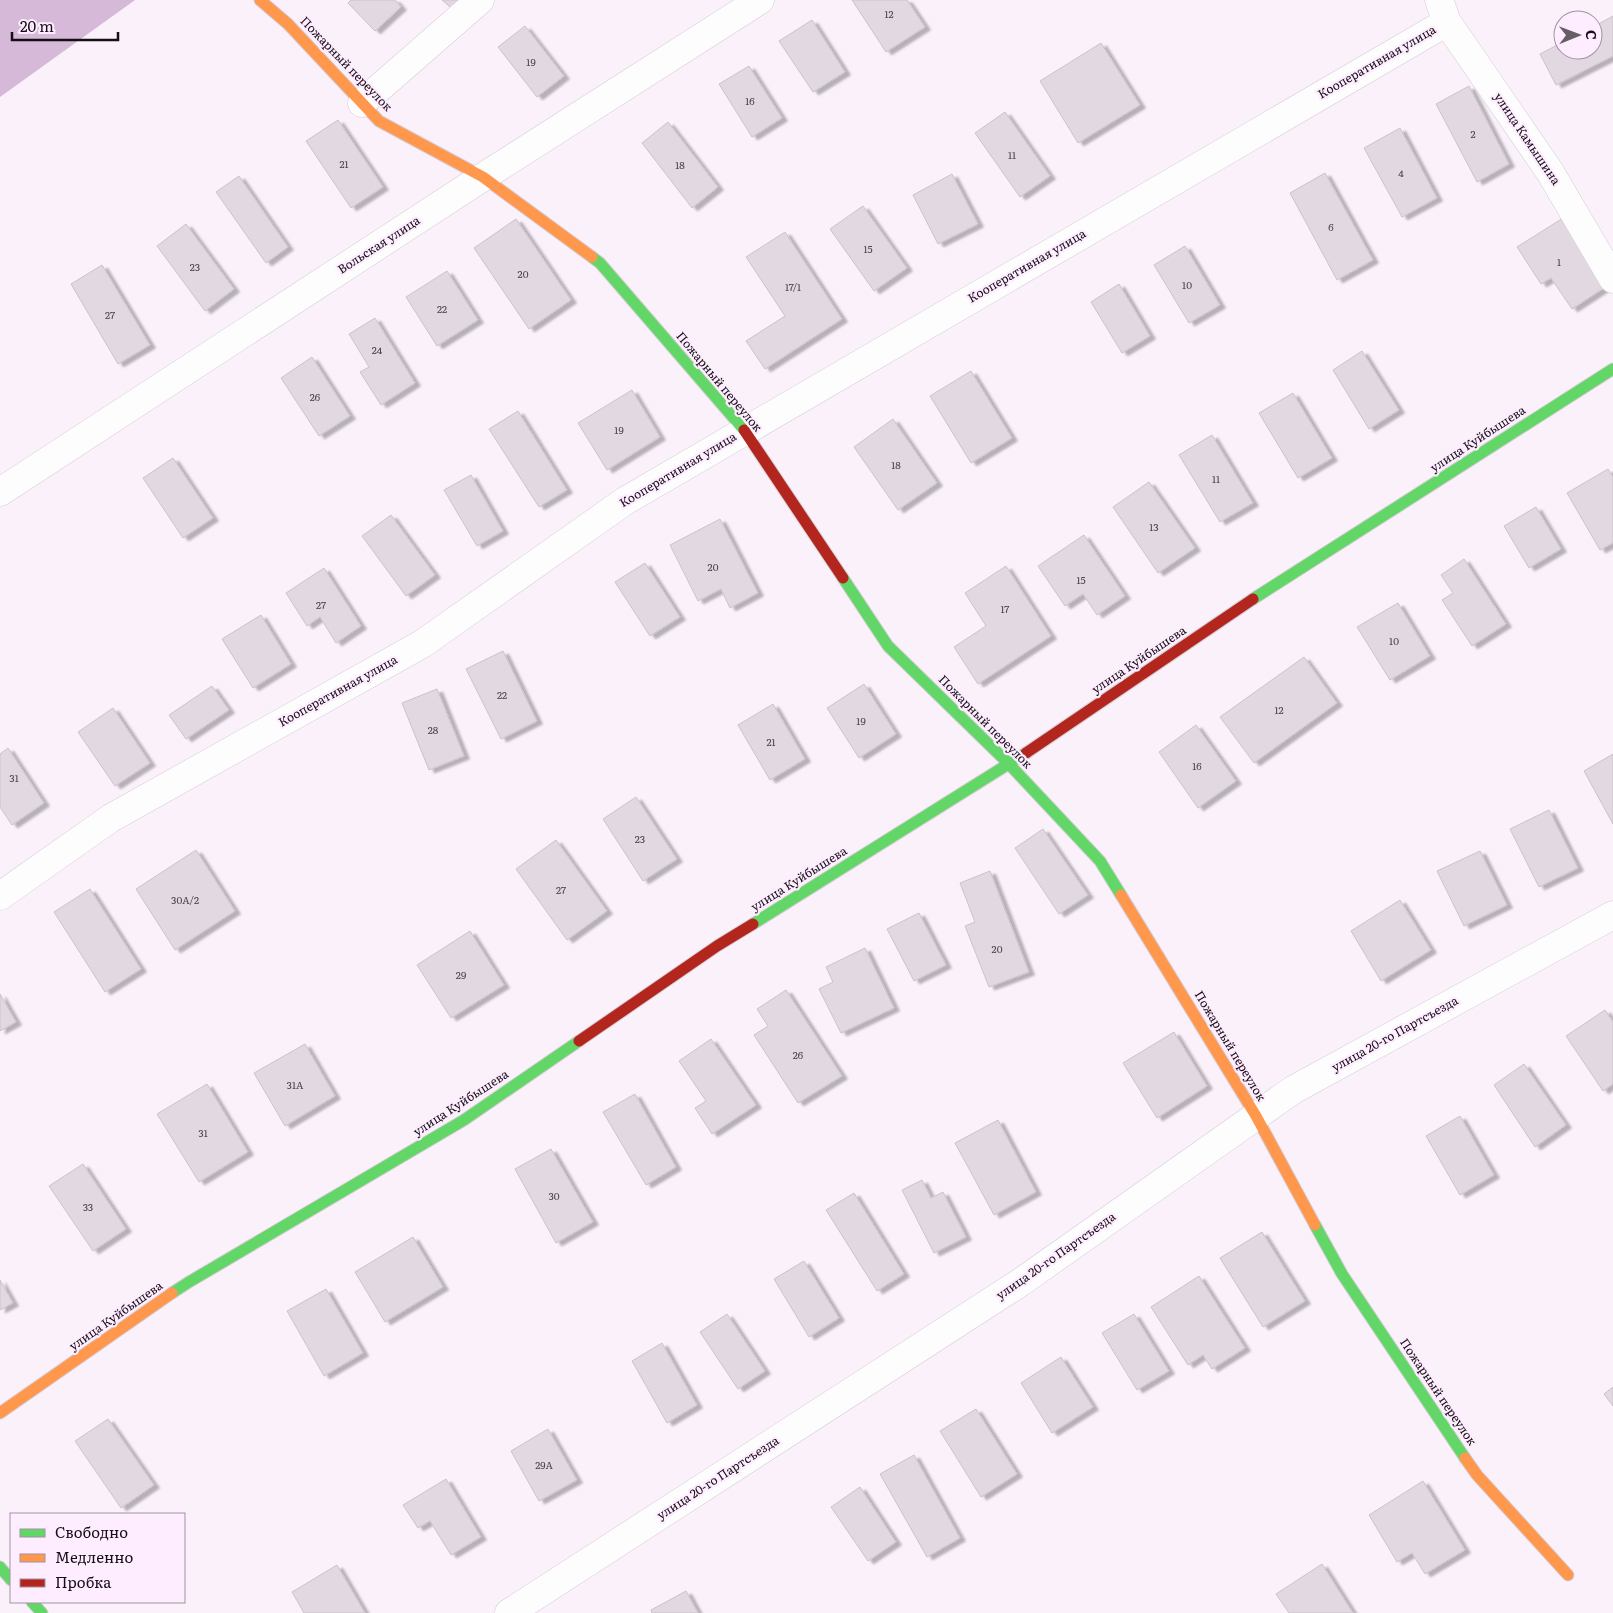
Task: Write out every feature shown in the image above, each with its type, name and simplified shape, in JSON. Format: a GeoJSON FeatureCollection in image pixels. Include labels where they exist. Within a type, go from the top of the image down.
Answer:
{"type":"FeatureCollection","features":[{"type":"Feature","properties":{"kind":"street","name":"Пожарный переулок"},"geometry":{"type":"LineString","coordinates":[[260,0],[288,24],[378,121],[483,177],[600,262],[744,431],[888,646],[1009,764],[1100,860],[1256,1116],[1342,1274],[1477,1475],[1568,1575]]}},
{"type":"Feature","properties":{"kind":"street"},"geometry":{"type":"LineString","coordinates":[[362,103],[480,0]]}},
{"type":"Feature","properties":{"kind":"street","name":"Вольская улица"},"geometry":{"type":"LineString","coordinates":[[0,492],[483,177],[760,0]]}},
{"type":"Feature","properties":{"kind":"street","name":"улица Камышина"},"geometry":{"type":"LineString","coordinates":[[1443,11],[1550,172],[1613,279]]}},
{"type":"Feature","properties":{"kind":"street","name":"Кооперативная улица"},"geometry":{"type":"LineString","coordinates":[[0,896],[111,818],[422,644],[625,501],[1443,11]]}},
{"type":"Feature","properties":{"kind":"street","name":"улица Куйбышева"},"geometry":{"type":"LineString","coordinates":[[0,1413],[189,1282],[464,1120],[717,946],[1009,764],[1251,600],[1613,369]]}},
{"type":"Feature","properties":{"kind":"street","name":"улица 20-го Партсъезда"},"geometry":{"type":"LineString","coordinates":[[509,1613],[1021,1282],[1293,1090],[1613,915]]}},
{"type":"Feature","properties":{"kind":"street"},"geometry":{"type":"LineString","coordinates":[[0,1567],[10,1579]]}},
{"type":"Feature","properties":{"kind":"street"},"geometry":{"type":"LineString","coordinates":[[33,1603],[42,1613]]}},
{"type":"Feature","properties":{"kind":"shaded area"},"geometry":{"type":"Polygon","coordinates":[[[0,0],[135,0],[0,97],[0,0]]]}},
{"type":"Feature","properties":{"kind":"building"},"geometry":{"type":"Polygon","coordinates":[[[351,0],[395,0],[401,7],[375,31],[348,3],[351,0]]]}},
{"type":"Feature","properties":{"kind":"building"},"geometry":{"type":"Polygon","coordinates":[[[442,0],[465,0],[455,11],[442,0]]]}},
{"type":"Feature","properties":{"kind":"building"},"geometry":{"type":"Polygon","coordinates":[[[852,0],[907,0],[925,27],[886,52],[852,0]]]}},
{"type":"Feature","properties":{"kind":"building"},"geometry":{"type":"Polygon","coordinates":[[[1613,16],[1613,56],[1556,85],[1540,54],[1553,47],[1553,60],[1603,60],[1603,22],[1613,16]]]}},
{"type":"Feature","properties":{"kind":"building"},"geometry":{"type":"Polygon","coordinates":[[[812,20],[845,72],[813,92],[779,41],[812,20]]]}},
{"type":"Feature","properties":{"kind":"building"},"geometry":{"type":"Polygon","coordinates":[[[525,26],[564,76],[537,97],[498,47],[525,26]]]}},
{"type":"Feature","properties":{"kind":"building"},"geometry":{"type":"Polygon","coordinates":[[[1101,43],[1140,105],[1078,143],[1040,81],[1101,43]]]}},
{"type":"Feature","properties":{"kind":"building"},"geometry":{"type":"Polygon","coordinates":[[[749,66],[782,118],[752,137],[719,84],[749,66]]]}},
{"type":"Feature","properties":{"kind":"building"},"geometry":{"type":"Polygon","coordinates":[[[1469,86],[1509,164],[1477,182],[1436,104],[1469,86]]]}},
{"type":"Feature","properties":{"kind":"building"},"geometry":{"type":"Polygon","coordinates":[[[1005,112],[1050,176],[1020,197],[975,133],[1005,112]]]}},
{"type":"Feature","properties":{"kind":"building"},"geometry":{"type":"Polygon","coordinates":[[[338,120],[383,187],[351,208],[306,141],[338,120]]]}},
{"type":"Feature","properties":{"kind":"building"},"geometry":{"type":"Polygon","coordinates":[[[668,122],[718,187],[692,208],[642,143],[668,122]]]}},
{"type":"Feature","properties":{"kind":"building"},"geometry":{"type":"Polygon","coordinates":[[[1400,128],[1437,198],[1402,217],[1364,148],[1400,128]]]}},
{"type":"Feature","properties":{"kind":"building"},"geometry":{"type":"Polygon","coordinates":[[[1325,173],[1373,260],[1337,280],[1290,193],[1325,173]]]}},
{"type":"Feature","properties":{"kind":"building"},"geometry":{"type":"Polygon","coordinates":[[[952,174],[978,224],[938,244],[913,195],[952,174]]]}},
{"type":"Feature","properties":{"kind":"building"},"geometry":{"type":"Polygon","coordinates":[[[239,176],[288,247],[266,263],[216,192],[239,176]]]}},
{"type":"Feature","properties":{"kind":"building"},"geometry":{"type":"Polygon","coordinates":[[[863,206],[907,268],[874,291],[830,229],[863,206]]]}},
{"type":"Feature","properties":{"kind":"building"},"geometry":{"type":"Polygon","coordinates":[[[1563,218],[1607,286],[1572,309],[1551,278],[1541,284],[1517,247],[1563,218]]]}},
{"type":"Feature","properties":{"kind":"building"},"geometry":{"type":"Polygon","coordinates":[[[516,219],[571,300],[529,329],[474,248],[516,219]]]}},
{"type":"Feature","properties":{"kind":"building"},"geometry":{"type":"Polygon","coordinates":[[[186,224],[234,289],[205,311],[157,246],[186,224]]]}},
{"type":"Feature","properties":{"kind":"building"},"geometry":{"type":"Polygon","coordinates":[[[785,232],[842,319],[765,369],[746,341],[785,316],[746,257],[785,232]]]}},
{"type":"Feature","properties":{"kind":"building"},"geometry":{"type":"Polygon","coordinates":[[[1185,246],[1220,305],[1189,323],[1154,265],[1185,246]]]}},
{"type":"Feature","properties":{"kind":"building"},"geometry":{"type":"Polygon","coordinates":[[[102,265],[150,345],[118,364],[71,284],[102,265]]]}},
{"type":"Feature","properties":{"kind":"building"},"geometry":{"type":"Polygon","coordinates":[[[447,271],[478,320],[437,346],[406,297],[447,271]]]}},
{"type":"Feature","properties":{"kind":"building"},"geometry":{"type":"Polygon","coordinates":[[[1119,284],[1150,336],[1122,353],[1091,302],[1119,284]]]}},
{"type":"Feature","properties":{"kind":"building"},"geometry":{"type":"Polygon","coordinates":[[[375,318],[415,383],[381,405],[360,372],[369,367],[349,334],[375,318]]]}},
{"type":"Feature","properties":{"kind":"building"},"geometry":{"type":"Polygon","coordinates":[[[1362,351],[1399,410],[1369,429],[1333,370],[1362,351]]]}},
{"type":"Feature","properties":{"kind":"building"},"geometry":{"type":"Polygon","coordinates":[[[312,357],[350,416],[319,436],[281,378],[312,357]]]}},
{"type":"Feature","properties":{"kind":"building"},"geometry":{"type":"Polygon","coordinates":[[[971,371],[1012,438],[971,463],[930,396],[971,371]]]}},
{"type":"Feature","properties":{"kind":"building"},"geometry":{"type":"Polygon","coordinates":[[[632,390],[660,437],[607,470],[578,423],[632,390]]]}},
{"type":"Feature","properties":{"kind":"building"},"geometry":{"type":"Polygon","coordinates":[[[1293,393],[1332,458],[1298,478],[1259,413],[1293,393]]]}},
{"type":"Feature","properties":{"kind":"building"},"geometry":{"type":"Polygon","coordinates":[[[518,411],[567,490],[539,507],[489,429],[518,411]]]}},
{"type":"Feature","properties":{"kind":"building"},"geometry":{"type":"Polygon","coordinates":[[[893,419],[937,483],[898,510],[854,447],[893,419]]]}},
{"type":"Feature","properties":{"kind":"building"},"geometry":{"type":"Polygon","coordinates":[[[1212,435],[1253,503],[1220,522],[1179,455],[1212,435]]]}},
{"type":"Feature","properties":{"kind":"building"},"geometry":{"type":"Polygon","coordinates":[[[173,458],[213,518],[183,538],[143,478],[173,458]]]}},
{"type":"Feature","properties":{"kind":"building"},"geometry":{"type":"Polygon","coordinates":[[[1608,469],[1613,477],[1613,543],[1600,550],[1567,493],[1608,469]]]}},
{"type":"Feature","properties":{"kind":"building"},"geometry":{"type":"Polygon","coordinates":[[[471,475],[503,531],[477,546],[444,490],[471,475]]]}},
{"type":"Feature","properties":{"kind":"building"},"geometry":{"type":"Polygon","coordinates":[[[1149,482],[1195,548],[1158,573],[1113,507],[1149,482]]]}},
{"type":"Feature","properties":{"kind":"building"},"geometry":{"type":"Polygon","coordinates":[[[1536,507],[1561,549],[1529,568],[1504,526],[1536,507]]]}},
{"type":"Feature","properties":{"kind":"building"},"geometry":{"type":"Polygon","coordinates":[[[391,515],[435,575],[406,596],[362,536],[391,515]]]}},
{"type":"Feature","properties":{"kind":"building"},"geometry":{"type":"Polygon","coordinates":[[[720,519],[758,593],[730,608],[721,589],[698,601],[670,545],[720,519]]]}},
{"type":"Feature","properties":{"kind":"building"},"geometry":{"type":"Polygon","coordinates":[[[1084,535],[1125,596],[1097,615],[1083,594],[1065,606],[1038,566],[1084,535]]]}},
{"type":"Feature","properties":{"kind":"building"},"geometry":{"type":"Polygon","coordinates":[[[1464,559],[1506,624],[1472,646],[1442,600],[1453,593],[1441,575],[1464,559]]]}},
{"type":"Feature","properties":{"kind":"building"},"geometry":{"type":"Polygon","coordinates":[[[645,563],[680,617],[650,636],[615,582],[645,563]]]}},
{"type":"Feature","properties":{"kind":"building"},"geometry":{"type":"Polygon","coordinates":[[[1006,566],[1051,636],[978,684],[954,647],[986,626],[965,593],[1006,566]]]}},
{"type":"Feature","properties":{"kind":"building"},"geometry":{"type":"Polygon","coordinates":[[[324,568],[361,626],[336,643],[320,617],[307,626],[286,593],[324,568]]]}},
{"type":"Feature","properties":{"kind":"building"},"geometry":{"type":"Polygon","coordinates":[[[1398,603],[1430,656],[1390,680],[1357,627],[1398,603]]]}},
{"type":"Feature","properties":{"kind":"building"},"geometry":{"type":"Polygon","coordinates":[[[261,615],[291,664],[253,688],[222,639],[261,615]]]}},
{"type":"Feature","properties":{"kind":"building"},"geometry":{"type":"Polygon","coordinates":[[[503,651],[537,721],[501,739],[466,669],[503,651]]]}},
{"type":"Feature","properties":{"kind":"building"},"geometry":{"type":"Polygon","coordinates":[[[1304,657],[1337,703],[1254,763],[1220,717],[1304,657]]]}},
{"type":"Feature","properties":{"kind":"building"},"geometry":{"type":"Polygon","coordinates":[[[864,684],[896,734],[859,758],[827,708],[864,684]]]}},
{"type":"Feature","properties":{"kind":"building"},"geometry":{"type":"Polygon","coordinates":[[[212,686],[229,710],[186,739],[169,715],[212,686]]]}},
{"type":"Feature","properties":{"kind":"building"},"geometry":{"type":"Polygon","coordinates":[[[437,689],[464,756],[429,770],[402,703],[437,689]]]}},
{"type":"Feature","properties":{"kind":"building"},"geometry":{"type":"Polygon","coordinates":[[[773,704],[805,759],[770,780],[738,725],[773,704]]]}},
{"type":"Feature","properties":{"kind":"building"},"geometry":{"type":"Polygon","coordinates":[[[113,708],[150,763],[115,786],[78,732],[113,708]]]}},
{"type":"Feature","properties":{"kind":"building"},"geometry":{"type":"Polygon","coordinates":[[[1196,725],[1236,781],[1198,808],[1159,752],[1196,725]]]}},
{"type":"Feature","properties":{"kind":"building"},"geometry":{"type":"Polygon","coordinates":[[[8,748],[44,803],[12,825],[0,807],[0,754],[8,748]]]}},
{"type":"Feature","properties":{"kind":"building"},"geometry":{"type":"Polygon","coordinates":[[[1613,754],[1613,824],[1584,771],[1613,754]]]}},
{"type":"Feature","properties":{"kind":"building"},"geometry":{"type":"Polygon","coordinates":[[[636,797],[677,859],[643,881],[603,819],[636,797]]]}},
{"type":"Feature","properties":{"kind":"building"},"geometry":{"type":"Polygon","coordinates":[[[1549,810],[1578,868],[1539,887],[1510,829],[1549,810]]]}},
{"type":"Feature","properties":{"kind":"building"},"geometry":{"type":"Polygon","coordinates":[[[1043,829],[1088,895],[1059,914],[1015,848],[1043,829]]]}},
{"type":"Feature","properties":{"kind":"building"},"geometry":{"type":"Polygon","coordinates":[[[556,840],[607,911],[567,940],[516,869],[556,840]]]}},
{"type":"Feature","properties":{"kind":"building"},"geometry":{"type":"Polygon","coordinates":[[[196,850],[235,911],[175,950],[136,889],[196,850]]]}},
{"type":"Feature","properties":{"kind":"building"},"geometry":{"type":"Polygon","coordinates":[[[1480,851],[1507,905],[1464,926],[1437,871],[1480,851]]]}},
{"type":"Feature","properties":{"kind":"building"},"geometry":{"type":"Polygon","coordinates":[[[990,871],[1029,972],[989,987],[965,926],[975,922],[960,883],[990,871]]]}},
{"type":"Feature","properties":{"kind":"building"},"geometry":{"type":"Polygon","coordinates":[[[90,889],[141,969],[105,992],[54,912],[90,889]]]}},
{"type":"Feature","properties":{"kind":"building"},"geometry":{"type":"Polygon","coordinates":[[[1400,900],[1431,950],[1381,981],[1351,931],[1400,900]]]}},
{"type":"Feature","properties":{"kind":"building"},"geometry":{"type":"Polygon","coordinates":[[[919,913],[946,965],[914,981],[887,929],[919,913]]]}},
{"type":"Feature","properties":{"kind":"building"},"geometry":{"type":"Polygon","coordinates":[[[470,931],[504,985],[451,1018],[417,965],[470,931]]]}},
{"type":"Feature","properties":{"kind":"building"},"geometry":{"type":"Polygon","coordinates":[[[865,948],[894,1008],[841,1033],[819,989],[833,982],[826,967],[865,948]]]}},
{"type":"Feature","properties":{"kind":"building"},"geometry":{"type":"Polygon","coordinates":[[[786,990],[842,1076],[798,1103],[754,1035],[768,1026],[757,1009],[786,990]]]}},
{"type":"Feature","properties":{"kind":"building"},"geometry":{"type":"Polygon","coordinates":[[[0,994],[16,1022],[0,1031],[0,994]]]}},
{"type":"Feature","properties":{"kind":"building"},"geometry":{"type":"Polygon","coordinates":[[[1605,1010],[1613,1022],[1613,1084],[1603,1091],[1566,1036],[1605,1010]]]}},
{"type":"Feature","properties":{"kind":"building"},"geometry":{"type":"Polygon","coordinates":[[[1174,1032],[1207,1086],[1157,1118],[1123,1063],[1174,1032]]]}},
{"type":"Feature","properties":{"kind":"building"},"geometry":{"type":"Polygon","coordinates":[[[711,1039],[756,1105],[712,1134],[695,1108],[706,1101],[679,1061],[711,1039]]]}},
{"type":"Feature","properties":{"kind":"building"},"geometry":{"type":"Polygon","coordinates":[[[305,1044],[335,1096],[285,1126],[254,1073],[305,1044]]]}},
{"type":"Feature","properties":{"kind":"building"},"geometry":{"type":"Polygon","coordinates":[[[1524,1064],[1566,1125],[1535,1147],[1494,1085],[1524,1064]]]}},
{"type":"Feature","properties":{"kind":"building"},"geometry":{"type":"Polygon","coordinates":[[[207,1084],[248,1152],[199,1182],[157,1114],[207,1084]]]}},
{"type":"Feature","properties":{"kind":"building"},"geometry":{"type":"Polygon","coordinates":[[[635,1094],[676,1167],[646,1185],[603,1112],[635,1094]]]}},
{"type":"Feature","properties":{"kind":"building"},"geometry":{"type":"Polygon","coordinates":[[[1460,1116],[1494,1175],[1460,1195],[1426,1136],[1460,1116]]]}},
{"type":"Feature","properties":{"kind":"building"},"geometry":{"type":"Polygon","coordinates":[[[998,1120],[1036,1192],[994,1215],[955,1143],[998,1120]]]}},
{"type":"Feature","properties":{"kind":"building"},"geometry":{"type":"Polygon","coordinates":[[[551,1149],[593,1222],[556,1243],[515,1169],[551,1149]]]}},
{"type":"Feature","properties":{"kind":"building"},"geometry":{"type":"Polygon","coordinates":[[[83,1164],[126,1229],[93,1251],[49,1186],[83,1164]]]}},
{"type":"Feature","properties":{"kind":"building"},"geometry":{"type":"Polygon","coordinates":[[[922,1180],[931,1198],[943,1192],[966,1237],[934,1253],[902,1190],[922,1180]]]}},
{"type":"Feature","properties":{"kind":"building"},"geometry":{"type":"Polygon","coordinates":[[[854,1193],[904,1274],[877,1291],[826,1210],[854,1193]]]}},
{"type":"Feature","properties":{"kind":"building"},"geometry":{"type":"Polygon","coordinates":[[[1262,1232],[1305,1301],[1263,1327],[1220,1258],[1262,1232]]]}},
{"type":"Feature","properties":{"kind":"building"},"geometry":{"type":"Polygon","coordinates":[[[413,1237],[443,1287],[385,1322],[355,1272],[413,1237]]]}},
{"type":"Feature","properties":{"kind":"building"},"geometry":{"type":"Polygon","coordinates":[[[804,1261],[839,1318],[809,1337],[774,1279],[804,1261]]]}},
{"type":"Feature","properties":{"kind":"building"},"geometry":{"type":"Polygon","coordinates":[[[1199,1276],[1245,1348],[1212,1369],[1203,1355],[1188,1365],[1151,1307],[1199,1276]]]}},
{"type":"Feature","properties":{"kind":"building"},"geometry":{"type":"Polygon","coordinates":[[[0,1280],[13,1303],[0,1310],[0,1280]]]}},
{"type":"Feature","properties":{"kind":"building"},"geometry":{"type":"Polygon","coordinates":[[[326,1289],[363,1353],[324,1376],[287,1311],[326,1289]]]}},
{"type":"Feature","properties":{"kind":"building"},"geometry":{"type":"Polygon","coordinates":[[[727,1314],[765,1371],[738,1389],[700,1332],[727,1314]]]}},
{"type":"Feature","properties":{"kind":"building"},"geometry":{"type":"Polygon","coordinates":[[[1134,1314],[1169,1371],[1137,1390],[1102,1333],[1134,1314]]]}},
{"type":"Feature","properties":{"kind":"building"},"geometry":{"type":"Polygon","coordinates":[[[662,1343],[697,1405],[667,1423],[632,1361],[662,1343]]]}},
{"type":"Feature","properties":{"kind":"building"},"geometry":{"type":"Polygon","coordinates":[[[1061,1357],[1093,1407],[1052,1433],[1021,1383],[1061,1357]]]}},
{"type":"Feature","properties":{"kind":"building"},"geometry":{"type":"Polygon","coordinates":[[[1613,1387],[1613,1406],[1604,1394],[1613,1387]]]}},
{"type":"Feature","properties":{"kind":"building"},"geometry":{"type":"Polygon","coordinates":[[[976,1409],[1017,1474],[981,1497],[940,1431],[976,1409]]]}},
{"type":"Feature","properties":{"kind":"building"},"geometry":{"type":"Polygon","coordinates":[[[108,1419],[154,1485],[121,1508],[75,1441],[108,1419]]]}},
{"type":"Feature","properties":{"kind":"building"},"geometry":{"type":"Polygon","coordinates":[[[548,1429],[577,1480],[539,1501],[511,1451],[548,1429]]]}},
{"type":"Feature","properties":{"kind":"building"},"geometry":{"type":"Polygon","coordinates":[[[914,1455],[960,1538],[927,1557],[880,1474],[914,1455]]]}},
{"type":"Feature","properties":{"kind":"building"},"geometry":{"type":"Polygon","coordinates":[[[446,1479],[481,1537],[451,1555],[430,1521],[418,1528],[403,1505],[446,1479]]]}},
{"type":"Feature","properties":{"kind":"building"},"geometry":{"type":"Polygon","coordinates":[[[1423,1481],[1465,1550],[1425,1574],[1412,1553],[1397,1562],[1369,1515],[1423,1481]]]}},
{"type":"Feature","properties":{"kind":"building"},"geometry":{"type":"Polygon","coordinates":[[[860,1487],[896,1542],[868,1561],[831,1507],[860,1487]]]}},
{"type":"Feature","properties":{"kind":"building"},"geometry":{"type":"Polygon","coordinates":[[[1322,1564],[1353,1613],[1289,1613],[1276,1594],[1322,1564]]]}},
{"type":"Feature","properties":{"kind":"building"},"geometry":{"type":"Polygon","coordinates":[[[337,1565],[365,1613],[304,1613],[292,1592],[337,1565]]]}},
{"type":"Feature","properties":{"kind":"building"},"geometry":{"type":"Polygon","coordinates":[[[686,1591],[698,1613],[652,1613],[651,1610],[686,1591]]]}},
{"type":"Feature","properties":{"kind":"traffic: fast"},"geometry":{"type":"LineString","coordinates":[[592,257],[600,263],[744,430]]}},
{"type":"Feature","properties":{"kind":"traffic: fast"},"geometry":{"type":"LineString","coordinates":[[1253,599],[1613,369]]}},
{"type":"Feature","properties":{"kind":"traffic: fast"},"geometry":{"type":"LineString","coordinates":[[843,578],[888,646],[1009,764],[1100,861],[1121,895]]}},
{"type":"Feature","properties":{"kind":"traffic: fast"},"geometry":{"type":"LineString","coordinates":[[753,924],[1026,753]]}},
{"type":"Feature","properties":{"kind":"traffic: fast"},"geometry":{"type":"LineString","coordinates":[[172,1293],[464,1120],[579,1041]]}},
{"type":"Feature","properties":{"kind":"traffic: fast"},"geometry":{"type":"LineString","coordinates":[[1315,1225],[1342,1274],[1465,1458]]}},
{"type":"Feature","properties":{"kind":"traffic: fast"},"geometry":{"type":"LineString","coordinates":[[0,1567],[10,1579]]}},
{"type":"Feature","properties":{"kind":"traffic: fast"},"geometry":{"type":"LineString","coordinates":[[33,1603],[42,1613]]}},
{"type":"Feature","properties":{"kind":"traffic: slow"},"geometry":{"type":"LineString","coordinates":[[260,0],[288,24],[379,121],[483,177],[592,257]]}},
{"type":"Feature","properties":{"kind":"traffic: slow"},"geometry":{"type":"LineString","coordinates":[[1121,895],[1256,1116],[1315,1225]]}},
{"type":"Feature","properties":{"kind":"traffic: slow"},"geometry":{"type":"LineString","coordinates":[[0,1413],[172,1293]]}},
{"type":"Feature","properties":{"kind":"traffic: slow"},"geometry":{"type":"LineString","coordinates":[[1465,1458],[1477,1475],[1568,1575]]}},
{"type":"Feature","properties":{"kind":"traffic: jam"},"geometry":{"type":"LineString","coordinates":[[744,430],[843,578]]}},
{"type":"Feature","properties":{"kind":"traffic: jam"},"geometry":{"type":"LineString","coordinates":[[1026,753],[1253,599]]}},
{"type":"Feature","properties":{"kind":"traffic: jam"},"geometry":{"type":"LineString","coordinates":[[579,1041],[717,946],[753,924]]}}]}
